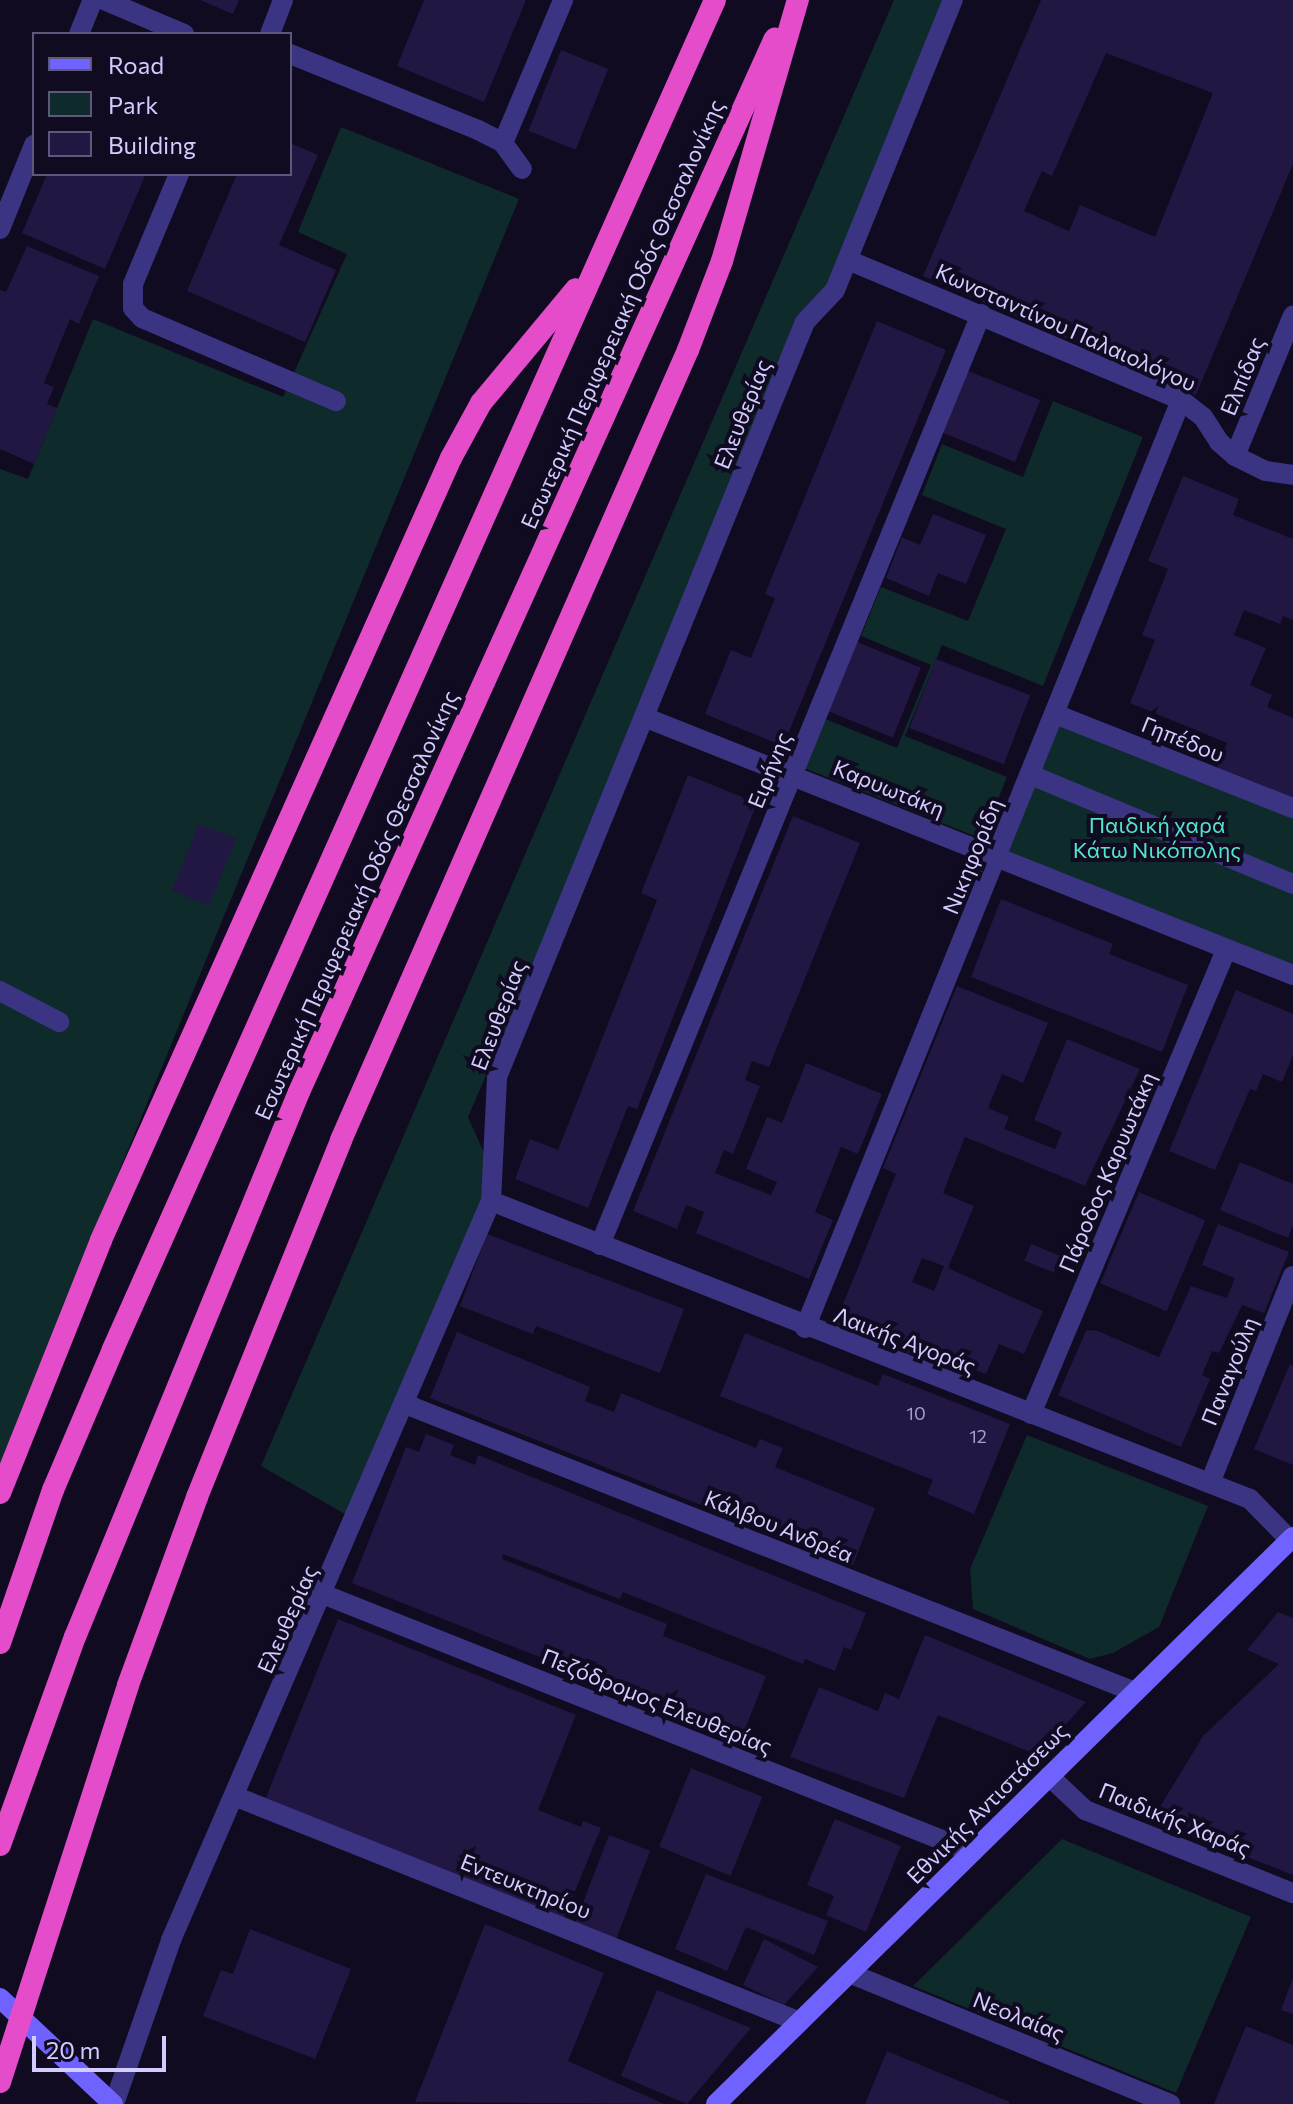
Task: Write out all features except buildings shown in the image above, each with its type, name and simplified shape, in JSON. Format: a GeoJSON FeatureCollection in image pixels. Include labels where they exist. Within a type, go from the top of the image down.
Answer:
{"type":"FeatureCollection","features":[{"type":"Feature","properties":{"kind":"highway","name":"Εσωτερική Περιφερειακή Οδός Θεσσαλονίκης"},"geometry":{"type":"LineString","coordinates":[[0,1643],[53,1490],[715,0]]}},
{"type":"Feature","properties":{"kind":"highway","name":"Εσωτερική Περιφερειακή Οδός Θεσσαλονίκης"},"geometry":{"type":"LineString","coordinates":[[0,1845],[75,1637],[299,1092],[795,0]]}},
{"type":"Feature","properties":{"kind":"highway"},"geometry":{"type":"LineString","coordinates":[[0,2082],[128,1685],[269,1312],[712,286],[795,0]]}},
{"type":"Feature","properties":{"kind":"highway"},"geometry":{"type":"LineString","coordinates":[[0,1493],[101,1240],[451,458],[481,403],[593,270]]}},
{"type":"Feature","properties":{"kind":"main road","name":"Εθνικής Αντιστάσεως"},"geometry":{"type":"LineString","coordinates":[[716,2104],[1292,1538]]}},
{"type":"Feature","properties":{"kind":"main road"},"geometry":{"type":"LineString","coordinates":[[0,1998],[114,2104]]}},
{"type":"Feature","properties":{"kind":"street"},"geometry":{"type":"LineString","coordinates":[[80,32],[93,0]]}},
{"type":"Feature","properties":{"kind":"street"},"geometry":{"type":"LineString","coordinates":[[104,0],[179,32]]}},
{"type":"Feature","properties":{"kind":"street"},"geometry":{"type":"LineString","coordinates":[[271,32],[283,0]]}},
{"type":"Feature","properties":{"kind":"street"},"geometry":{"type":"LineString","coordinates":[[503,143],[563,0]]}},
{"type":"Feature","properties":{"kind":"street","name":"Ελευθερίας"},"geometry":{"type":"LineString","coordinates":[[114,2104],[171,1940],[325,1595],[491,1201],[497,1077],[805,322],[835,290],[953,0]]}},
{"type":"Feature","properties":{"kind":"street"},"geometry":{"type":"LineString","coordinates":[[292,55],[503,143],[522,169]]}},
{"type":"Feature","properties":{"kind":"street"},"geometry":{"type":"LineString","coordinates":[[0,229],[32,150]]}},
{"type":"Feature","properties":{"kind":"street"},"geometry":{"type":"LineString","coordinates":[[178,176],[133,284],[133,308],[154,324],[336,401]]}},
{"type":"Feature","properties":{"kind":"street","name":"Κωνσταντίνου Παλαιολόγου"},"geometry":{"type":"LineString","coordinates":[[848,260],[1181,400],[1203,417],[1219,442],[1235,456],[1266,471],[1293,475]]}},
{"type":"Feature","properties":{"kind":"street","name":"Ειρήνης"},"geometry":{"type":"LineString","coordinates":[[600,1245],[981,314]]}},
{"type":"Feature","properties":{"kind":"street","name":"Ελπίδας"},"geometry":{"type":"LineString","coordinates":[[1235,456],[1293,315]]}},
{"type":"Feature","properties":{"kind":"street","name":"Νικηφορίδη"},"geometry":{"type":"LineString","coordinates":[[805,1328],[1181,400]]}},
{"type":"Feature","properties":{"kind":"street","name":"Γηπέδου"},"geometry":{"type":"LineString","coordinates":[[1055,714],[1293,808]]}},
{"type":"Feature","properties":{"kind":"street","name":"Καρυωτάκη"},"geometry":{"type":"LineString","coordinates":[[644,717],[1293,975]]}},
{"type":"Feature","properties":{"kind":"street"},"geometry":{"type":"LineString","coordinates":[[1031,775],[1293,884]]}},
{"type":"Feature","properties":{"kind":"street","name":"Πάροδος Καρυωτάκη"},"geometry":{"type":"LineString","coordinates":[[1031,1414],[1226,950]]}},
{"type":"Feature","properties":{"kind":"street"},"geometry":{"type":"LineString","coordinates":[[0,991],[59,1022]]}},
{"type":"Feature","properties":{"kind":"street","name":"Λαικής Αγοράς"},"geometry":{"type":"LineString","coordinates":[[491,1201],[805,1328],[1210,1483],[1257,1503],[1292,1538]]}},
{"type":"Feature","properties":{"kind":"street","name":"Παναγούλη"},"geometry":{"type":"LineString","coordinates":[[1210,1483],[1293,1276]]}},
{"type":"Feature","properties":{"kind":"street","name":"Κάλβου Ανδρέα"},"geometry":{"type":"LineString","coordinates":[[405,1404],[1135,1692]]}},
{"type":"Feature","properties":{"kind":"street","name":"Πεζόδρομος Ελευθερίας"},"geometry":{"type":"LineString","coordinates":[[325,1595],[972,1852]]}},
{"type":"Feature","properties":{"kind":"street","name":"Παιδικής Χαράς"},"geometry":{"type":"LineString","coordinates":[[1049,1776],[1085,1810],[1293,1893]]}},
{"type":"Feature","properties":{"kind":"street","name":"Εντευκτηρίου"},"geometry":{"type":"LineString","coordinates":[[234,1796],[800,2022]]}},
{"type":"Feature","properties":{"kind":"street","name":"Νεολαίας"},"geometry":{"type":"LineString","coordinates":[[849,1973],[1170,2104]]}},
{"type":"Feature","properties":{"kind":"green space"},"geometry":{"type":"Polygon","coordinates":[[[894,0],[953,0],[468,1117],[494,1175],[352,1518],[261,1466],[894,0]]]}},
{"type":"Feature","properties":{"kind":"green space"},"geometry":{"type":"Polygon","coordinates":[[[341,127],[519,199],[85,1254],[0,1482],[0,469],[28,479],[93,319],[283,397],[347,254],[298,232],[341,127]]]}},
{"type":"Feature","properties":{"kind":"green space"},"geometry":{"type":"Polygon","coordinates":[[[1053,401],[1143,437],[1043,686],[942,645],[905,736],[1007,777],[982,839],[804,768],[823,718],[897,748],[931,665],[861,636],[881,587],[968,621],[1006,529],[922,495],[942,444],[1023,477],[1053,401]]]}},
{"type":"Feature","properties":{"kind":"green space","name":"Παιδική χαρά Κάτω Νικόπολης"},"geometry":{"type":"Polygon","coordinates":[[[1055,714],[1293,808],[1293,974],[997,857],[1055,714]]]}},
{"type":"Feature","properties":{"kind":"green space"},"geometry":{"type":"Polygon","coordinates":[[[1027,1435],[1208,1506],[1159,1627],[1113,1653],[1090,1659],[973,1609],[970,1569],[1027,1435]]]}},
{"type":"Feature","properties":{"kind":"green space"},"geometry":{"type":"Polygon","coordinates":[[[1062,1839],[1251,1917],[1176,2093],[913,1986],[1062,1839]]]}}]}
